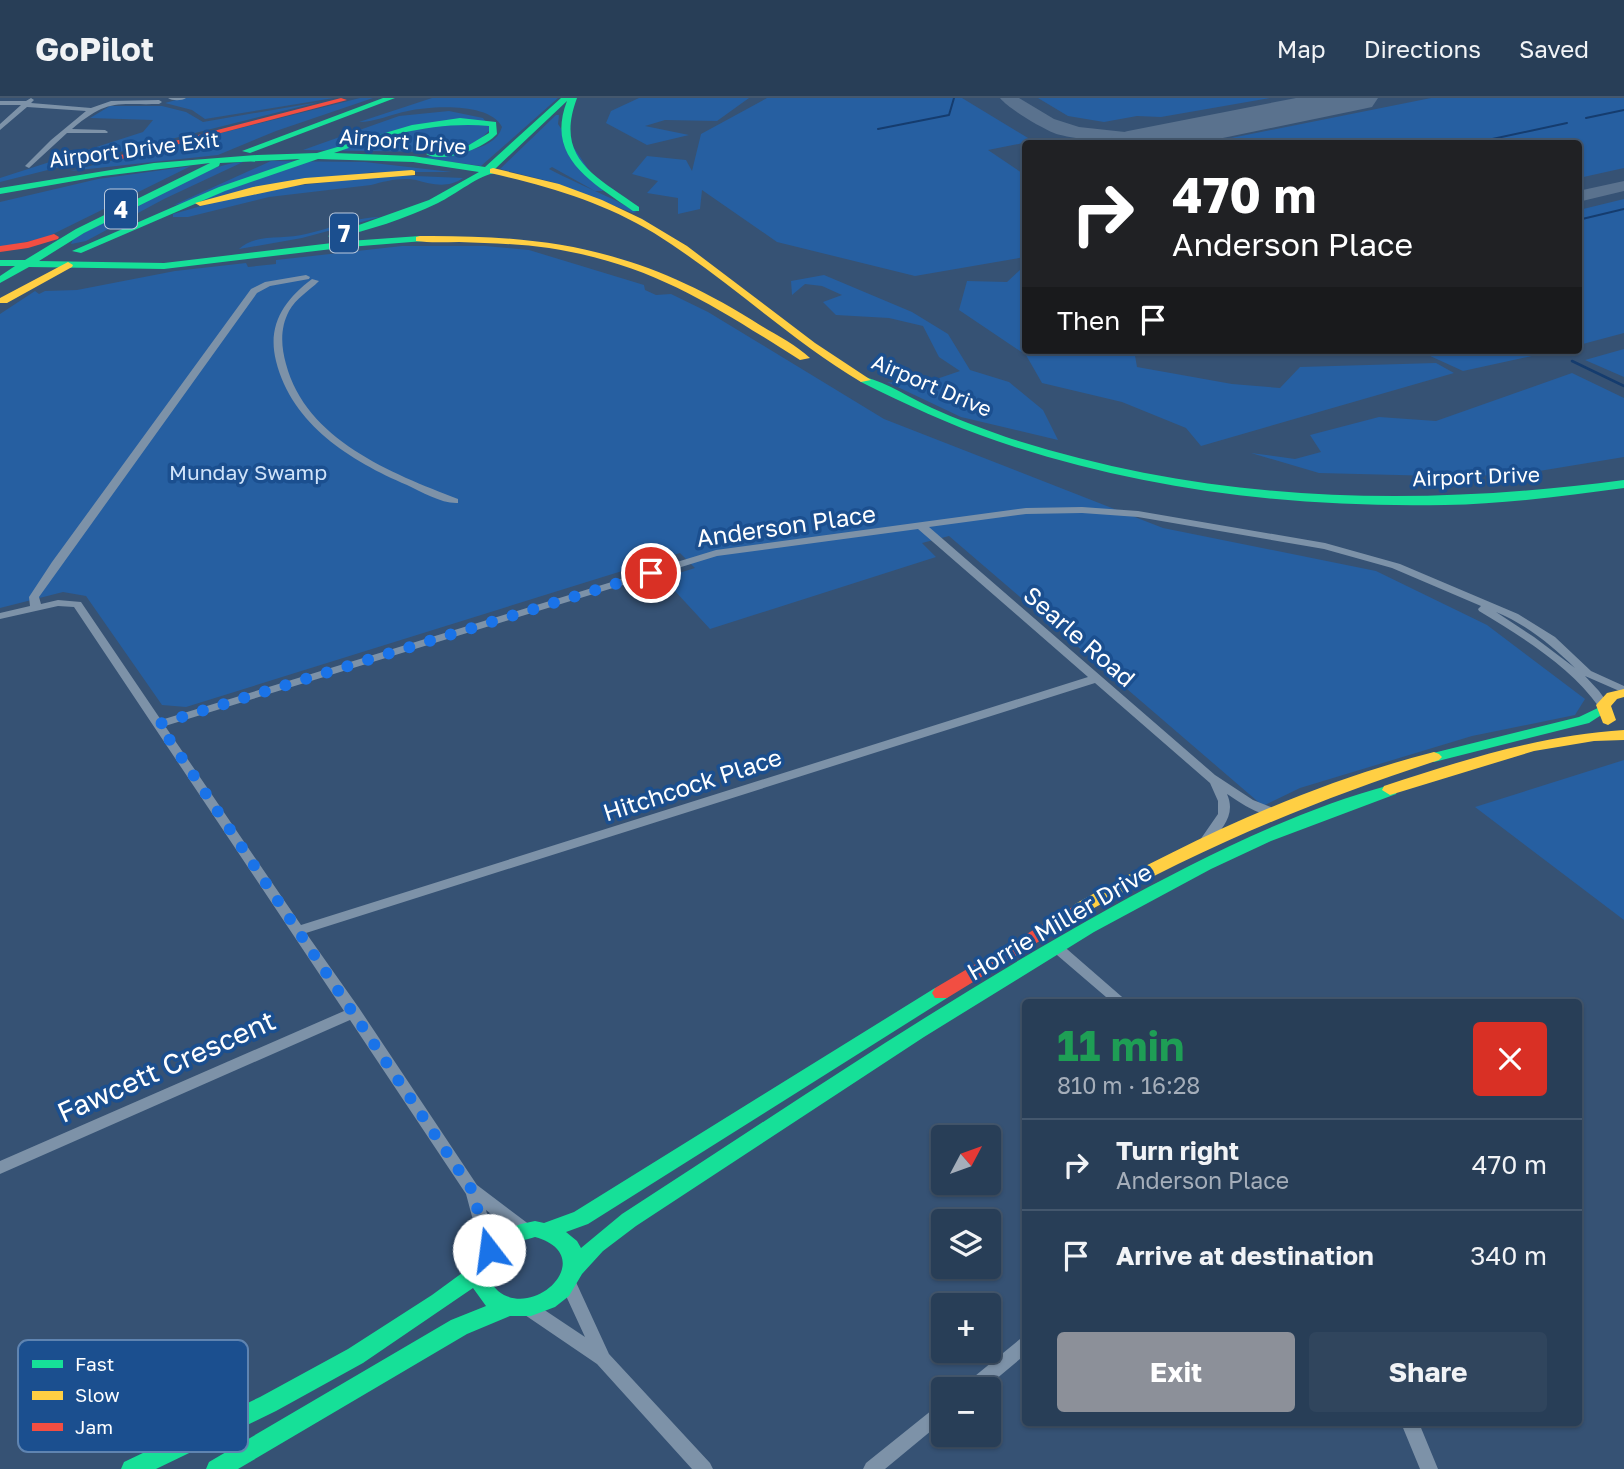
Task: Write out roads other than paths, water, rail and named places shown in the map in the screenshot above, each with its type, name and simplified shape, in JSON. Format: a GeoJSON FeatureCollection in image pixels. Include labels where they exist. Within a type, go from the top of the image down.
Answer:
{"type":"FeatureCollection","features":[{"type":"Feature","properties":{"kind":"main road"},"geometry":{"type":"LineString","coordinates":[[0,193],[352,98]]}},
{"type":"Feature","properties":{"kind":"main road"},"geometry":{"type":"LineString","coordinates":[[0,249],[28,245],[54,237],[146,190],[234,150],[381,98]]}},
{"type":"Feature","properties":{"kind":"main road","name":"4"},"geometry":{"type":"LineString","coordinates":[[0,280],[124,208],[195,173],[291,133],[391,98]]}},
{"type":"Feature","properties":{"kind":"main road","name":"7"},"geometry":{"type":"LineString","coordinates":[[0,264],[104,265],[167,262],[249,253],[329,237],[386,220],[435,201],[473,180],[500,160],[566,98]]}},
{"type":"Feature","properties":{"kind":"main road"},"geometry":{"type":"LineString","coordinates":[[573,98],[563,115],[561,128],[571,155],[590,173],[680,242],[703,264]]}},
{"type":"Feature","properties":{"kind":"main road","name":"4"},"geometry":{"type":"LineString","coordinates":[[1,302],[159,205],[238,167],[410,102]]}},
{"type":"Feature","properties":{"kind":"main road"},"geometry":{"type":"LineString","coordinates":[[64,263],[177,201],[341,131],[390,117],[433,110],[466,112],[489,121],[494,129],[493,134],[482,143],[452,152],[418,155],[290,156]]}},
{"type":"Feature","properties":{"kind":"main road","name":"Airport Drive Exit"},"geometry":{"type":"LineString","coordinates":[[0,193],[100,172],[290,156]]}},
{"type":"Feature","properties":{"kind":"main road","name":"Airport Drive"},"geometry":{"type":"LineString","coordinates":[[290,156],[395,158],[559,188],[618,210],[661,233],[816,351],[884,391],[989,433],[1085,461],[1212,485],[1354,499],[1502,498],[1624,484]]}},
{"type":"Feature","properties":{"kind":"main road"},"geometry":{"type":"LineString","coordinates":[[0,193],[189,163]]}},
{"type":"Feature","properties":{"kind":"main road"},"geometry":{"type":"LineString","coordinates":[[64,263],[162,216],[254,189],[354,175],[481,173],[547,188],[635,226],[805,355],[873,395]]}},
{"type":"Feature","properties":{"kind":"main road"},"geometry":{"type":"LineString","coordinates":[[104,265],[165,265],[351,244],[434,239],[565,249],[629,264],[687,286],[807,360],[873,395]]}},
{"type":"Feature","properties":{"kind":"main road","name":"Airport Drive"},"geometry":{"type":"LineString","coordinates":[[873,395],[951,429],[1017,452],[1110,475],[1223,496],[1330,506],[1443,510],[1537,505],[1624,495]]}},
{"type":"Feature","properties":{"kind":"main road","name":"Horrie Miller Drive"},"geometry":{"type":"LineString","coordinates":[[489,1250],[498,1240],[524,1230],[545,1231],[604,1205],[1025,940],[1100,895],[1205,842],[1272,812],[1368,777],[1471,746],[1584,720],[1612,696],[1624,692]]}},
{"type":"Feature","properties":{"kind":"main road"},"geometry":{"type":"LineString","coordinates":[[1602,707],[1611,724],[1624,733]]}},
{"type":"Feature","properties":{"kind":"main road","name":"Horrie Miller Drive"},"geometry":{"type":"LineString","coordinates":[[248,1451],[459,1327],[508,1307],[528,1308],[552,1300],[596,1245],[620,1225],[1055,946],[1120,908],[1274,832],[1350,803],[1543,745],[1596,735],[1624,733]]}},
{"type":"Feature","properties":{"kind":"main road"},"geometry":{"type":"LineString","coordinates":[[545,1231],[558,1236],[568,1245],[574,1256],[572,1276]]}},
{"type":"Feature","properties":{"kind":"main road"},"geometry":{"type":"LineString","coordinates":[[248,1414],[370,1349],[426,1314],[480,1271],[489,1250]]}},
{"type":"Feature","properties":{"kind":"main road"},"geometry":{"type":"LineString","coordinates":[[480,1271],[486,1293],[508,1307]]}},
{"type":"Feature","properties":{"kind":"main road"},"geometry":{"type":"LineString","coordinates":[[132,1469],[168,1452]]}},
{"type":"Feature","properties":{"kind":"main road","name":"Horrie Miller Drive"},"geometry":{"type":"LineString","coordinates":[[217,1469],[246,1452]]}},
{"type":"Feature","properties":{"kind":"street"},"geometry":{"type":"LineString","coordinates":[[171,98],[183,98]]}},
{"type":"Feature","properties":{"kind":"street"},"geometry":{"type":"LineString","coordinates":[[29,166],[104,101],[159,102]]}},
{"type":"Feature","properties":{"kind":"street"},"geometry":{"type":"LineString","coordinates":[[0,103],[29,102],[93,110]]}},
{"type":"Feature","properties":{"kind":"street"},"geometry":{"type":"LineString","coordinates":[[0,128],[29,102]]}},
{"type":"Feature","properties":{"kind":"street"},"geometry":{"type":"LineString","coordinates":[[67,131],[105,132]]}},
{"type":"Feature","properties":{"kind":"street"},"geometry":{"type":"LineString","coordinates":[[310,279],[290,301],[278,324],[278,359],[295,398],[316,424],[351,452],[400,479],[454,501]]}},
{"type":"Feature","properties":{"kind":"street"},"geometry":{"type":"LineString","coordinates":[[36,608],[34,597],[50,572],[254,291],[268,285],[310,279]]}},
{"type":"Feature","properties":{"kind":"street","name":"Anderson Place"},"geometry":{"type":"LineString","coordinates":[[159,724],[701,556],[756,545],[1026,511],[1112,511],[1349,552],[1434,582],[1528,624],[1551,639],[1587,673],[1624,692]]}},
{"type":"Feature","properties":{"kind":"street","name":"Searle Road"},"geometry":{"type":"LineString","coordinates":[[922,526],[1210,778],[1249,803],[1272,812]]}},
{"type":"Feature","properties":{"kind":"street","name":"Anderson Place"},"geometry":{"type":"LineString","coordinates":[[1434,582],[1474,603],[1513,629],[1588,685],[1602,707]]}},
{"type":"Feature","properties":{"kind":"street"},"geometry":{"type":"LineString","coordinates":[[0,617],[68,602],[77,604],[83,611],[472,1190],[489,1250]]}},
{"type":"Feature","properties":{"kind":"street","name":"Hitchcock Place"},"geometry":{"type":"LineString","coordinates":[[298,931],[1098,678]]}},
{"type":"Feature","properties":{"kind":"street","name":"Searle Road"},"geometry":{"type":"LineString","coordinates":[[1205,842],[1225,815],[1225,800],[1210,778]]}},
{"type":"Feature","properties":{"kind":"street"},"geometry":{"type":"LineString","coordinates":[[1055,946],[1117,999]]}},
{"type":"Feature","properties":{"kind":"street","name":"Fawcett Crescent"},"geometry":{"type":"LineString","coordinates":[[0,1168],[354,1012]]}},
{"type":"Feature","properties":{"kind":"street"},"geometry":{"type":"LineString","coordinates":[[472,1190],[524,1230]]}},
{"type":"Feature","properties":{"kind":"street"},"geometry":{"type":"LineString","coordinates":[[572,1276],[603,1359]]}},
{"type":"Feature","properties":{"kind":"street"},"geometry":{"type":"LineString","coordinates":[[528,1308],[603,1359],[704,1469]]}},
{"type":"Feature","properties":{"kind":"street"},"geometry":{"type":"LineString","coordinates":[[986,1377],[1022,1347]]}},
{"type":"Feature","properties":{"kind":"street"},"geometry":{"type":"LineString","coordinates":[[872,1469],[931,1421]]}},
{"type":"Feature","properties":{"kind":"street"},"geometry":{"type":"LineString","coordinates":[[1410,1426],[1429,1469]]}},
{"type":"Feature","properties":{"kind":"waterway"},"geometry":{"type":"LineString","coordinates":[[878,129],[949,115],[954,98]]}},
{"type":"Feature","properties":{"kind":"waterway"},"geometry":{"type":"LineString","coordinates":[[1586,118],[1624,110]]}},
{"type":"Feature","properties":{"kind":"waterway"},"geometry":{"type":"LineString","coordinates":[[1488,140],[1567,123]]}},
{"type":"Feature","properties":{"kind":"waterway"},"geometry":{"type":"LineString","coordinates":[[1582,219],[1624,209]]}},
{"type":"Feature","properties":{"kind":"waterway"},"geometry":{"type":"LineString","coordinates":[[1572,361],[1624,386]]}},
{"type":"Feature","properties":{"kind":"park label","name":"Munday Swamp"},"geometry":{"type":"Point","coordinates":[248,472]}}]}
